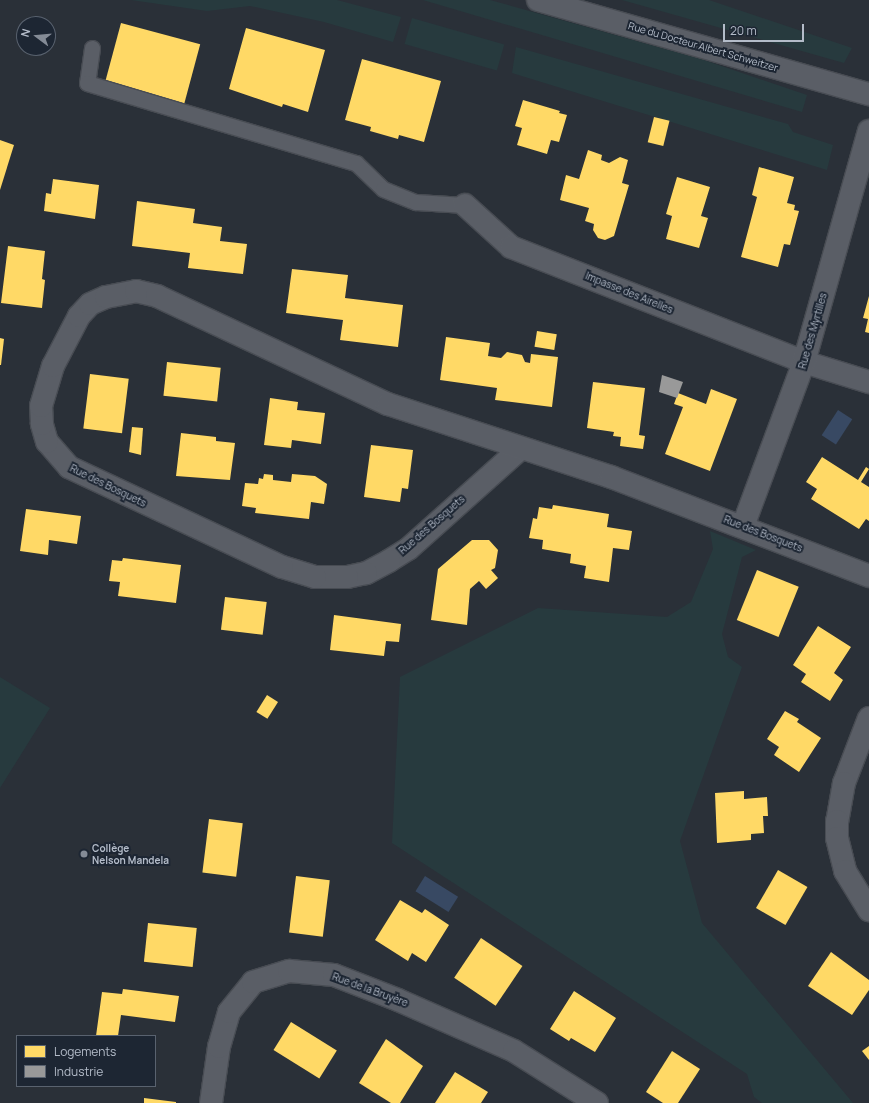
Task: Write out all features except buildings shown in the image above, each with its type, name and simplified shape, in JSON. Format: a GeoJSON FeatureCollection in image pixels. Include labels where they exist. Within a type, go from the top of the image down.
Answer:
{"type":"FeatureCollection","features":[{"type":"Feature","properties":{"kind":"street","name":"Rue du Docteur Albert Schweitzer"},"geometry":{"type":"LineString","coordinates":[[538,0],[869,94]]}},
{"type":"Feature","properties":{"kind":"street","name":"Rue des Myrtilles"},"geometry":{"type":"LineString","coordinates":[[743,526],[804,362],[869,131]]}},
{"type":"Feature","properties":{"kind":"street","name":"Impasse des Airelles"},"geometry":{"type":"LineString","coordinates":[[465,205],[511,246],[804,362],[869,382]]}},
{"type":"Feature","properties":{"kind":"street","name":"Rue des Bosquets"},"geometry":{"type":"LineString","coordinates":[[520,449],[408,549],[389,561],[366,573],[347,577],[315,577],[282,568],[68,467],[47,442],[42,424],[41,406],[44,390],[53,366],[79,316],[90,304],[106,296],[136,292],[157,296],[388,404],[520,449],[611,477],[743,526],[869,576]]}},
{"type":"Feature","properties":{"kind":"street"},"geometry":{"type":"LineString","coordinates":[[869,718],[844,783],[837,821],[837,838],[845,871],[869,910]]}},
{"type":"Feature","properties":{"kind":"street","name":"Rue de la Bruyère"},"geometry":{"type":"LineString","coordinates":[[211,1103],[219,1047],[229,1012],[253,982],[289,971],[334,975],[398,1000],[514,1051],[597,1103]]}},
{"type":"Feature","properties":{"kind":"lane"},"geometry":{"type":"LineString","coordinates":[[92,48],[87,83],[356,163],[383,189],[416,202],[465,205]]}},
{"type":"Feature","properties":{"kind":"green space"},"geometry":{"type":"Polygon","coordinates":[[[131,0],[337,0],[401,17],[393,42],[324,22],[250,6],[207,11],[131,0]]]}},
{"type":"Feature","properties":{"kind":"green space"},"geometry":{"type":"Polygon","coordinates":[[[423,0],[490,0],[701,59],[807,95],[802,112],[423,0]]]}},
{"type":"Feature","properties":{"kind":"green space"},"geometry":{"type":"Polygon","coordinates":[[[622,0],[709,0],[852,48],[844,63],[622,0]]]}},
{"type":"Feature","properties":{"kind":"green space"},"geometry":{"type":"Polygon","coordinates":[[[412,18],[504,44],[497,70],[405,44],[412,18]]]}},
{"type":"Feature","properties":{"kind":"green space"},"geometry":{"type":"Polygon","coordinates":[[[516,47],[788,124],[793,132],[833,145],[827,170],[512,73],[516,47]]]}},
{"type":"Feature","properties":{"kind":"green space"},"geometry":{"type":"Polygon","coordinates":[[[710,531],[756,550],[742,557],[722,634],[728,657],[742,667],[680,841],[702,923],[853,1103],[762,1103],[754,1097],[747,1074],[392,843],[400,677],[538,608],[667,617],[691,602],[713,549],[710,531]]]}},
{"type":"Feature","properties":{"kind":"green space"},"geometry":{"type":"Polygon","coordinates":[[[0,677],[50,708],[0,788],[0,677]]]}},
{"type":"Feature","properties":{"kind":"water"},"geometry":{"type":"Polygon","coordinates":[[[838,410],[852,419],[836,444],[822,435],[838,410]]]}},
{"type":"Feature","properties":{"kind":"water"},"geometry":{"type":"Polygon","coordinates":[[[425,876],[458,897],[449,912],[415,891],[425,876]]]}},
{"type":"Feature","properties":{"kind":"place","name":"Collège Nelson Mandela"},"geometry":{"type":"Point","coordinates":[84,854]}}]}
